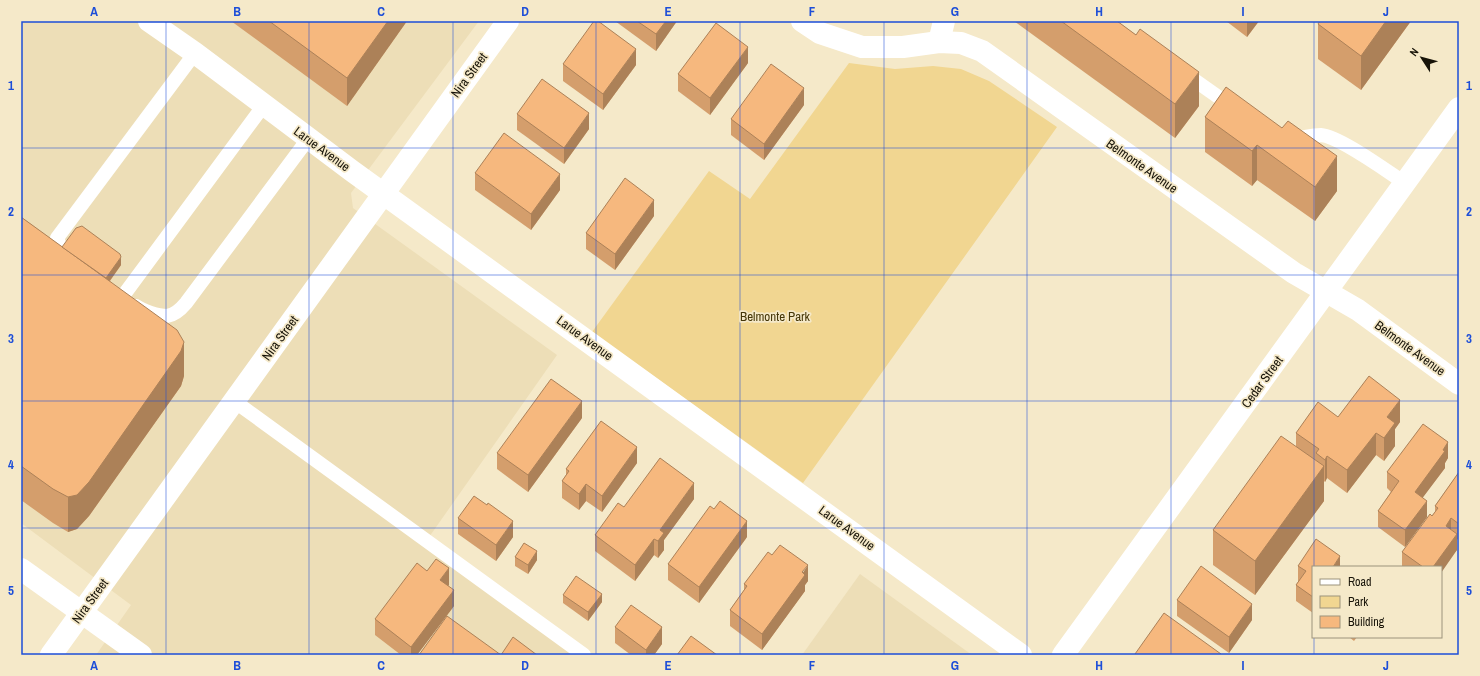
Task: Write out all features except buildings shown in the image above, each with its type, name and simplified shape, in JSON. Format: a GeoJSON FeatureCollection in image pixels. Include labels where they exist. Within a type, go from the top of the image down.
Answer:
{"type":"FeatureCollection","features":[{"type":"Feature","properties":{"kind":"street","name":"Larue Avenue"},"geometry":{"type":"LineString","coordinates":[[149,21],[195,53],[308,139],[1021,655]]}},
{"type":"Feature","properties":{"kind":"street","name":"Nira Street"},"geometry":{"type":"LineString","coordinates":[[51,655],[508,21]]}},
{"type":"Feature","properties":{"kind":"street","name":"Belmonte Avenue"},"geometry":{"type":"LineString","coordinates":[[802,21],[820,33],[862,47],[903,47],[939,42],[961,43],[982,52],[1294,273],[1358,310],[1459,384]]}},
{"type":"Feature","properties":{"kind":"street"},"geometry":{"type":"LineString","coordinates":[[939,42],[944,21]]}},
{"type":"Feature","properties":{"kind":"street","name":"Cedar Street"},"geometry":{"type":"LineString","coordinates":[[1063,655],[1459,108]]}},
{"type":"Feature","properties":{"kind":"street"},"geometry":{"type":"LineString","coordinates":[[21,569],[141,655]]}},
{"type":"Feature","properties":{"kind":"lane"},"geometry":{"type":"LineString","coordinates":[[87,268],[61,248],[57,238],[195,53]]}},
{"type":"Feature","properties":{"kind":"lane"},"geometry":{"type":"LineString","coordinates":[[1173,65],[1243,113]]}},
{"type":"Feature","properties":{"kind":"lane"},"geometry":{"type":"LineString","coordinates":[[123,296],[264,105]]}},
{"type":"Feature","properties":{"kind":"lane"},"geometry":{"type":"LineString","coordinates":[[1279,134],[1292,139],[1321,135],[1333,138],[1374,162],[1405,183]]}},
{"type":"Feature","properties":{"kind":"lane"},"geometry":{"type":"LineString","coordinates":[[111,287],[143,311],[167,316],[178,312],[308,139]]}},
{"type":"Feature","properties":{"kind":"lane"},"geometry":{"type":"LineString","coordinates":[[234,401],[584,655]]}},
{"type":"Feature","properties":{"kind":"shaded area"},"geometry":{"type":"Polygon","coordinates":[[[21,21],[479,21],[351,193],[353,208],[557,355],[427,540],[584,655],[96,655],[131,605],[21,523],[21,21]]]}},
{"type":"Feature","properties":{"kind":"shaded area"},"geometry":{"type":"Polygon","coordinates":[[[860,574],[972,655],[802,655],[860,574]]]}},
{"type":"Feature","properties":{"kind":"green space","name":"Belmonte Park"},"geometry":{"type":"Polygon","coordinates":[[[849,63],[895,69],[933,66],[961,69],[989,81],[1057,127],[803,483],[592,332],[709,171],[750,199],[849,63]]]}}]}
